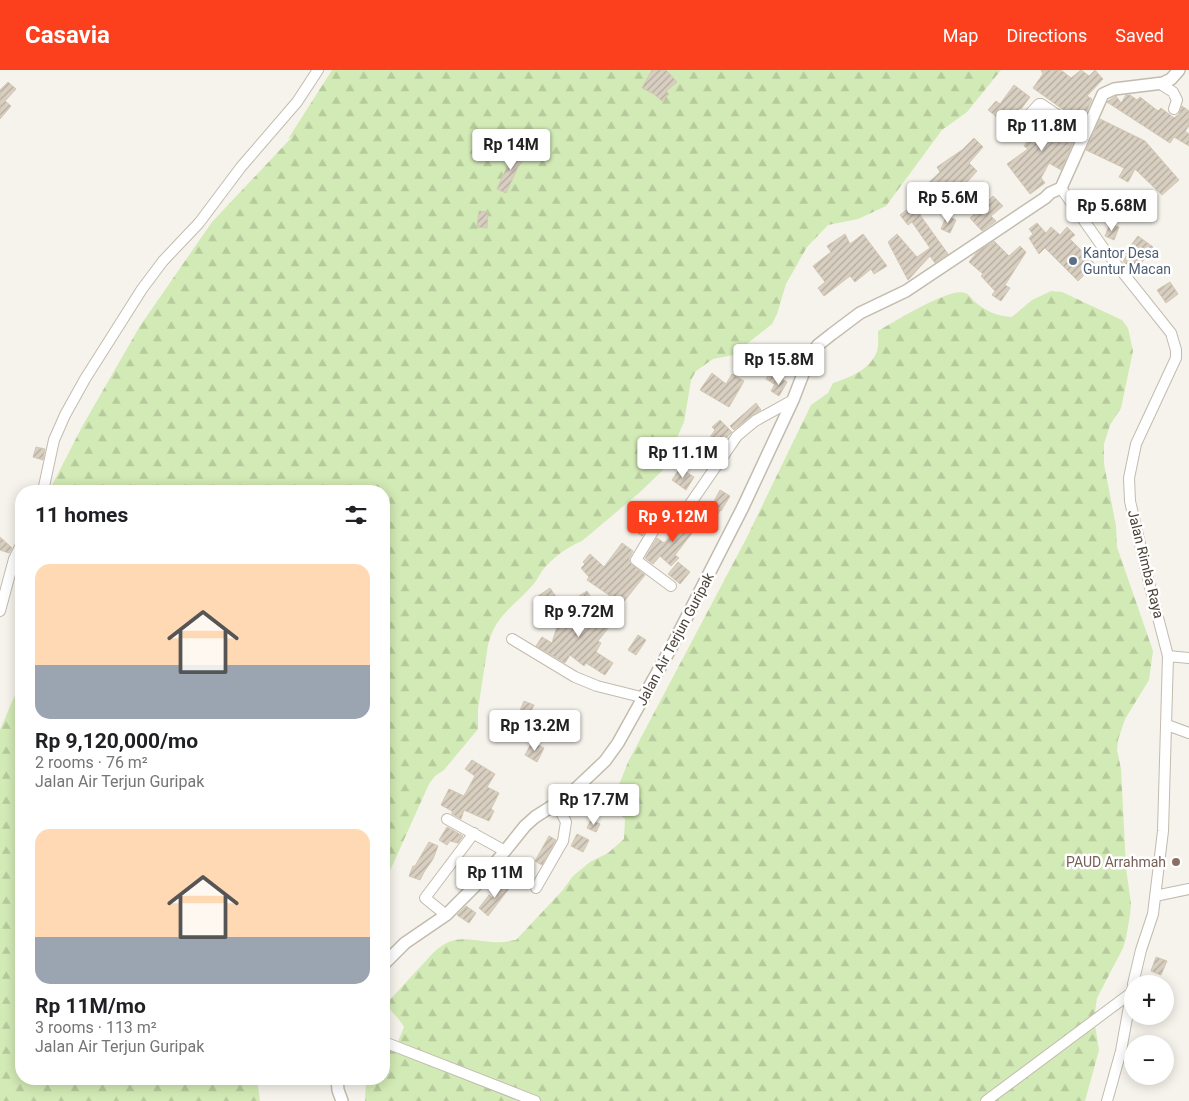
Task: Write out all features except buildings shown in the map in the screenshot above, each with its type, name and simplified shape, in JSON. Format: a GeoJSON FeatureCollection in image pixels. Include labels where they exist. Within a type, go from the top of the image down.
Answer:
{"type":"FeatureCollection","features":[{"type":"Feature","properties":{"kind":"street"},"geometry":{"type":"LineString","coordinates":[[44,485],[54,440],[65,415],[85,379],[142,289],[163,261],[199,223],[241,168],[297,102],[318,70]]}},
{"type":"Feature","properties":{"kind":"street"},"geometry":{"type":"LineString","coordinates":[[1061,188],[1084,133],[1097,110],[1100,97],[1106,92],[1120,88],[1159,84],[1171,79],[1179,70]]}},
{"type":"Feature","properties":{"kind":"street"},"geometry":{"type":"LineString","coordinates":[[1159,84],[1173,92],[1177,100],[1174,110]]}},
{"type":"Feature","properties":{"kind":"street"},"geometry":{"type":"LineString","coordinates":[[1026,118],[1041,104],[1084,133]]}},
{"type":"Feature","properties":{"kind":"street","name":"Jalan Air Terjun Guripak"},"geometry":{"type":"LineString","coordinates":[[390,958],[405,944],[446,915],[484,877],[524,826],[575,790],[605,761],[618,743],[645,698],[743,507],[793,400],[810,356],[818,345],[860,313],[930,277],[1050,193],[1061,188]]}},
{"type":"Feature","properties":{"kind":"street","name":"Jalan Rimba Raya"},"geometry":{"type":"LineString","coordinates":[[1061,188],[1104,249],[1171,333],[1176,350],[1176,358],[1136,444],[1130,478],[1130,501],[1168,656],[1163,831],[1152,914],[1135,975]]}},
{"type":"Feature","properties":{"kind":"street"},"geometry":{"type":"LineString","coordinates":[[671,586],[636,560],[658,523],[662,518],[672,525],[677,523],[737,436],[755,421],[793,400]]}},
{"type":"Feature","properties":{"kind":"street"},"geometry":{"type":"LineString","coordinates":[[0,611],[15,556]]}},
{"type":"Feature","properties":{"kind":"street"},"geometry":{"type":"LineString","coordinates":[[512,639],[575,678],[597,686],[633,693],[645,698]]}},
{"type":"Feature","properties":{"kind":"street"},"geometry":{"type":"LineString","coordinates":[[1168,656],[1189,658]]}},
{"type":"Feature","properties":{"kind":"street"},"geometry":{"type":"LineString","coordinates":[[1166,725],[1189,733]]}},
{"type":"Feature","properties":{"kind":"street"},"geometry":{"type":"LineString","coordinates":[[536,888],[563,841],[566,822],[557,804]]}},
{"type":"Feature","properties":{"kind":"street"},"geometry":{"type":"LineString","coordinates":[[448,819],[505,851]]}},
{"type":"Feature","properties":{"kind":"street"},"geometry":{"type":"LineString","coordinates":[[446,915],[425,898],[474,832]]}},
{"type":"Feature","properties":{"kind":"street"},"geometry":{"type":"LineString","coordinates":[[1155,896],[1189,889]]}},
{"type":"Feature","properties":{"kind":"street"},"geometry":{"type":"LineString","coordinates":[[986,1101],[1124,994]]}},
{"type":"Feature","properties":{"kind":"street","name":"Jalan Rimba Raya"},"geometry":{"type":"LineString","coordinates":[[1107,1101],[1121,1051],[1126,1025]]}},
{"type":"Feature","properties":{"kind":"street"},"geometry":{"type":"LineString","coordinates":[[390,1044],[535,1101]]}},
{"type":"Feature","properties":{"kind":"street"},"geometry":{"type":"LineString","coordinates":[[338,1085],[342,1101]]}},
{"type":"Feature","properties":{"kind":"green space"},"geometry":{"type":"Polygon","coordinates":[[[332,70],[1001,70],[967,112],[942,130],[886,206],[858,219],[828,225],[807,247],[786,284],[772,324],[733,355],[713,359],[696,371],[691,380],[684,422],[662,471],[582,541],[555,557],[529,589],[502,617],[491,634],[488,645],[478,709],[478,729],[444,770],[435,776],[429,784],[390,871],[390,485],[52,485],[83,425],[140,326],[212,222],[293,136],[288,139],[332,70]]]}},
{"type":"Feature","properties":{"kind":"green space"},"geometry":{"type":"Polygon","coordinates":[[[1051,291],[1062,292],[1122,320],[1128,328],[1133,351],[1121,408],[1110,425],[1104,444],[1104,464],[1116,526],[1117,547],[1153,651],[1149,680],[1125,719],[1118,740],[1117,750],[1121,769],[1126,868],[1131,903],[1130,915],[1123,948],[1097,998],[1094,1019],[1099,1050],[1085,1101],[365,1101],[366,1085],[390,1085],[390,1050],[397,1044],[404,1027],[390,1009],[390,1000],[433,953],[454,940],[468,939],[498,942],[516,940],[562,891],[573,876],[590,862],[608,853],[624,839],[625,819],[611,805],[628,762],[746,539],[811,405],[828,393],[833,383],[859,372],[870,363],[878,349],[878,331],[935,300],[947,295],[965,293],[978,305],[987,310],[1012,317],[1032,300],[1051,291]]]}},
{"type":"Feature","properties":{"kind":"green space"},"geometry":{"type":"Polygon","coordinates":[[[15,695],[15,1085],[258,1085],[260,1101],[0,1101],[0,730],[15,695]]]}},
{"type":"Feature","properties":{"kind":"place","name":"Kantor Desa Guntur Macan"},"geometry":{"type":"Point","coordinates":[1073,261]}},
{"type":"Feature","properties":{"kind":"place","name":"PAUD Arrahmah"},"geometry":{"type":"Point","coordinates":[1176,862]}}]}
